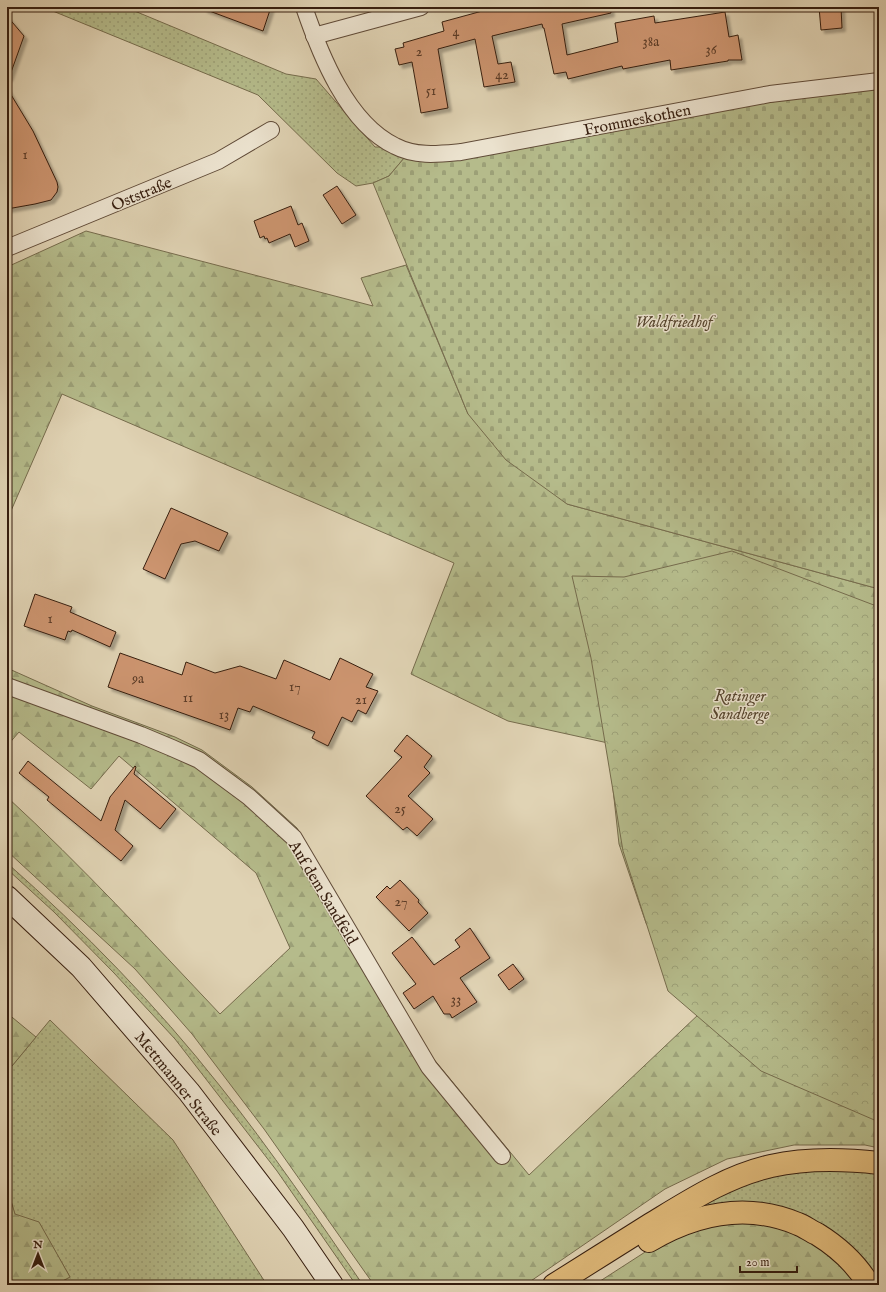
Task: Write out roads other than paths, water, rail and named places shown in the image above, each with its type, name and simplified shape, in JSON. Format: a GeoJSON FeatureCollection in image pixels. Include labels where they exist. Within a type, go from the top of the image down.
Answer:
{"type":"FeatureCollection","features":[{"type":"Feature","properties":{"kind":"highway"},"geometry":{"type":"LineString","coordinates":[[554,1285],[700,1193],[743,1175],[770,1167],[820,1160],[850,1160],[879,1163]]}},
{"type":"Feature","properties":{"kind":"highway"},"geometry":{"type":"LineString","coordinates":[[580,1285],[667,1230],[709,1216],[722,1213],[740,1212],[761,1213],[799,1224],[829,1242],[850,1259],[869,1285]]}},
{"type":"Feature","properties":{"kind":"main road","name":"Mettmanner Straße"},"geometry":{"type":"LineString","coordinates":[[7,897],[81,967],[189,1092],[293,1228],[332,1285]]}},
{"type":"Feature","properties":{"kind":"street"},"geometry":{"type":"LineString","coordinates":[[304,7],[314,36],[421,7]]}},
{"type":"Feature","properties":{"kind":"street","name":"Frommeskothen"},"geometry":{"type":"LineString","coordinates":[[314,36],[326,66],[345,98],[364,122],[378,136],[396,147],[427,154],[461,152],[770,94],[879,81]]}},
{"type":"Feature","properties":{"kind":"street","name":"Oststraße"},"geometry":{"type":"LineString","coordinates":[[7,248],[218,161],[272,130]]}},
{"type":"Feature","properties":{"kind":"street","name":"Auf dem Sandfeld"},"geometry":{"type":"LineString","coordinates":[[7,686],[147,738],[198,760],[249,797],[294,838],[429,1067],[502,1156]]}},
{"type":"Feature","properties":{"kind":"park label","name":"Waldfriedhof"},"geometry":{"type":"Point","coordinates":[674,321]}},
{"type":"Feature","properties":{"kind":"park label","name":"Ratinger Sandberge"},"geometry":{"type":"Point","coordinates":[740,704]}}]}
